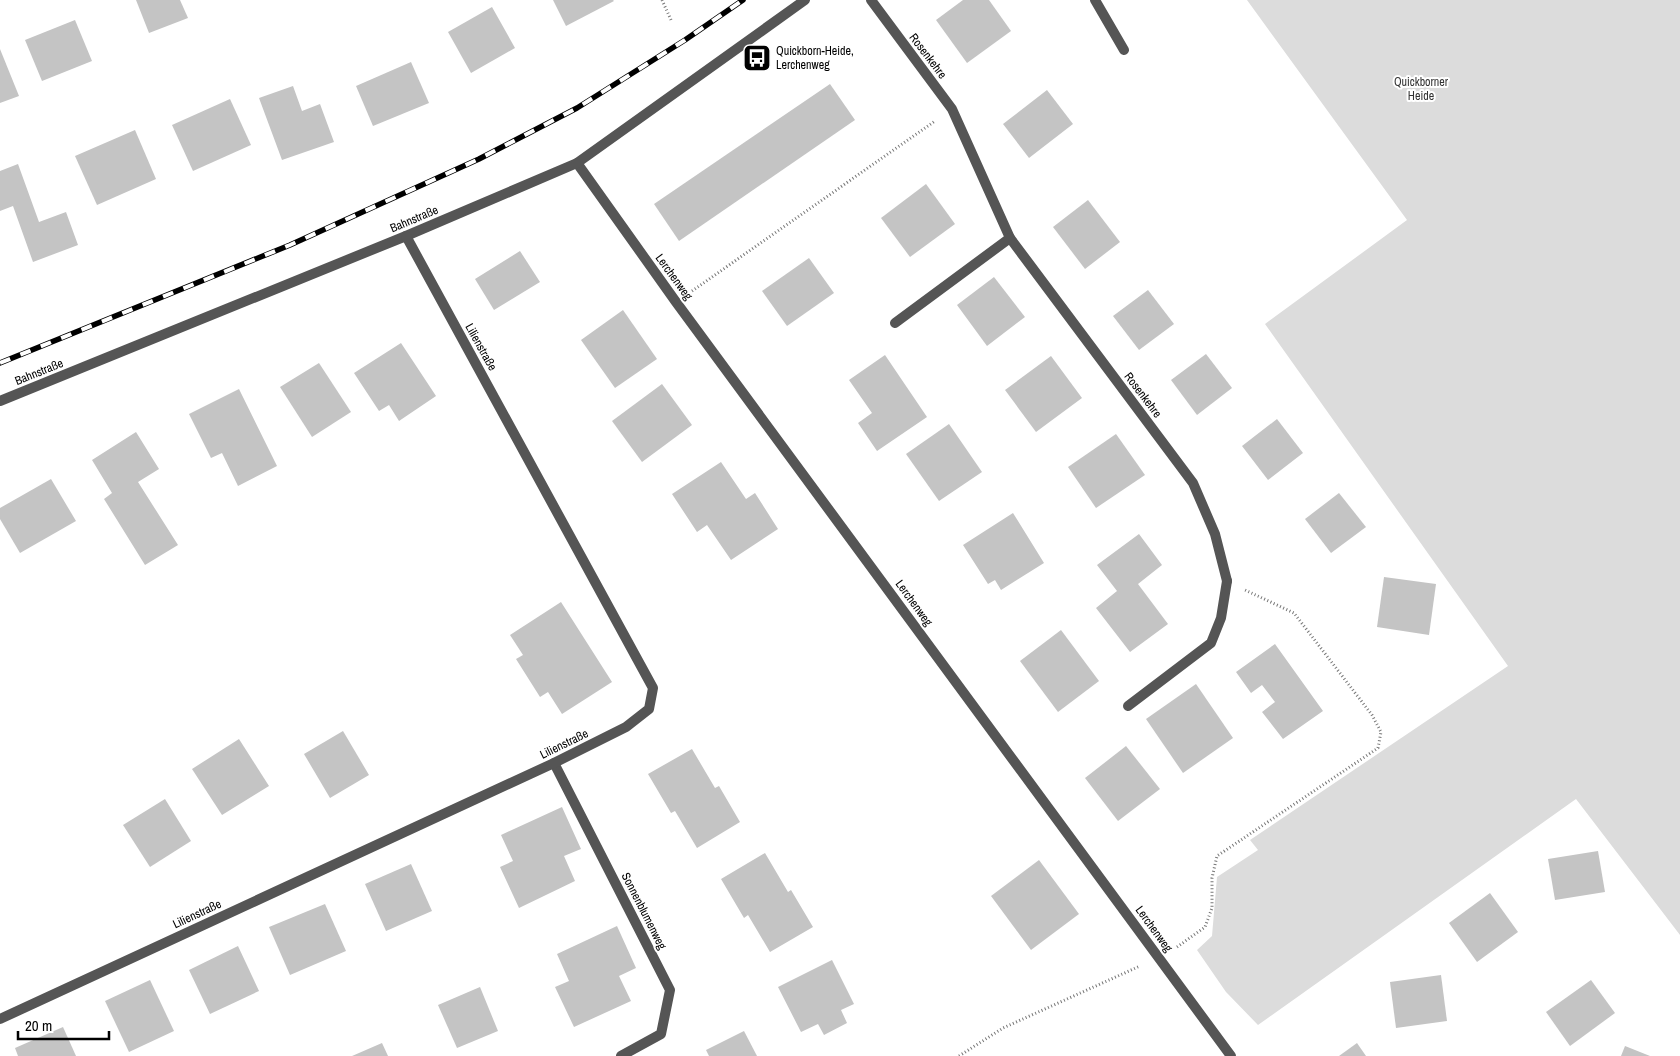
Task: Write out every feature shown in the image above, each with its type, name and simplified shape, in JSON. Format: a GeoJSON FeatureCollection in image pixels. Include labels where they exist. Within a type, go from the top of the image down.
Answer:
{"type":"FeatureCollection","features":[{"type":"Feature","properties":{"kind":"street","name":"Bahnstraße"},"geometry":{"type":"LineString","coordinates":[[0,402],[406,236],[577,163],[805,0]]}},
{"type":"Feature","properties":{"kind":"street","name":"Rosenkehre"},"geometry":{"type":"LineString","coordinates":[[871,0],[952,109],[1010,238],[1193,483],[1215,534],[1226,581]]}},
{"type":"Feature","properties":{"kind":"street"},"geometry":{"type":"LineString","coordinates":[[1095,0],[1124,50]]}},
{"type":"Feature","properties":{"kind":"street","name":"Lerchenweg"},"geometry":{"type":"LineString","coordinates":[[577,163],[676,302],[1231,1056]]}},
{"type":"Feature","properties":{"kind":"street","name":"Lilienstraße"},"geometry":{"type":"LineString","coordinates":[[0,1019],[554,763],[626,727],[650,708],[653,688],[406,236]]}},
{"type":"Feature","properties":{"kind":"street"},"geometry":{"type":"LineString","coordinates":[[895,323],[1010,238]]}},
{"type":"Feature","properties":{"kind":"street"},"geometry":{"type":"LineString","coordinates":[[1128,706],[1211,643],[1221,618],[1226,581]]}},
{"type":"Feature","properties":{"kind":"street","name":"Sonnenblumenweg"},"geometry":{"type":"LineString","coordinates":[[554,763],[670,990],[662,1034],[621,1056]]}},
{"type":"Feature","properties":{"kind":"path"},"geometry":{"type":"LineString","coordinates":[[662,0],[671,20]]}},
{"type":"Feature","properties":{"kind":"path"},"geometry":{"type":"LineString","coordinates":[[676,302],[952,109]]}},
{"type":"Feature","properties":{"kind":"path"},"geometry":{"type":"LineString","coordinates":[[959,1056],[1003,1028],[1159,957],[1183,944],[1205,927],[1212,908],[1212,878],[1218,856],[1378,748],[1381,732],[1372,715],[1294,613],[1226,581]]}},
{"type":"Feature","properties":{"kind":"green space","name":"Quickborner Heide"},"geometry":{"type":"Polygon","coordinates":[[[1247,0],[1680,0],[1680,935],[1576,799],[1258,1025],[1226,992],[1197,950],[1212,936],[1217,877],[1258,850],[1250,840],[1508,666],[1265,324],[1407,220],[1247,0]]]}},
{"type":"Feature","properties":{"kind":"building"},"geometry":{"type":"Polygon","coordinates":[[[136,0],[180,0],[188,18],[149,33],[136,0]]]}},
{"type":"Feature","properties":{"kind":"building"},"geometry":{"type":"Polygon","coordinates":[[[553,0],[613,0],[614,1],[566,26],[553,0]]]}},
{"type":"Feature","properties":{"kind":"building"},"geometry":{"type":"Polygon","coordinates":[[[963,0],[989,0],[1011,31],[967,63],[936,20],[963,0]]]}},
{"type":"Feature","properties":{"kind":"building"},"geometry":{"type":"Polygon","coordinates":[[[492,7],[515,48],[471,73],[448,32],[492,7]]]}},
{"type":"Feature","properties":{"kind":"building"},"geometry":{"type":"Polygon","coordinates":[[[75,20],[92,61],[42,81],[25,40],[75,20]]]}},
{"type":"Feature","properties":{"kind":"building"},"geometry":{"type":"Polygon","coordinates":[[[0,49],[19,96],[0,103],[0,49]]]}},
{"type":"Feature","properties":{"kind":"building"},"geometry":{"type":"Polygon","coordinates":[[[411,62],[429,103],[373,126],[356,86],[411,62]]]}},
{"type":"Feature","properties":{"kind":"building"},"geometry":{"type":"Polygon","coordinates":[[[830,84],[855,120],[679,241],[654,204],[830,84]]]}},
{"type":"Feature","properties":{"kind":"building"},"geometry":{"type":"Polygon","coordinates":[[[293,86],[302,111],[320,104],[334,142],[282,160],[259,98],[293,86]]]}},
{"type":"Feature","properties":{"kind":"building"},"geometry":{"type":"Polygon","coordinates":[[[1047,90],[1073,124],[1029,158],[1003,124],[1047,90]]]}},
{"type":"Feature","properties":{"kind":"building"},"geometry":{"type":"Polygon","coordinates":[[[230,99],[251,145],[193,171],[172,125],[230,99]]]}},
{"type":"Feature","properties":{"kind":"building"},"geometry":{"type":"Polygon","coordinates":[[[135,130],[156,179],[97,205],[75,156],[135,130]]]}},
{"type":"Feature","properties":{"kind":"building"},"geometry":{"type":"Polygon","coordinates":[[[18,164],[39,222],[66,212],[78,245],[33,262],[13,206],[0,211],[0,171],[18,164]]]}},
{"type":"Feature","properties":{"kind":"building"},"geometry":{"type":"Polygon","coordinates":[[[926,184],[955,224],[910,257],[881,218],[926,184]]]}},
{"type":"Feature","properties":{"kind":"building"},"geometry":{"type":"Polygon","coordinates":[[[1088,200],[1120,242],[1085,269],[1053,227],[1088,200]]]}},
{"type":"Feature","properties":{"kind":"building"},"geometry":{"type":"Polygon","coordinates":[[[520,251],[540,282],[494,310],[475,279],[520,251]]]}},
{"type":"Feature","properties":{"kind":"building"},"geometry":{"type":"Polygon","coordinates":[[[809,258],[834,293],[787,326],[762,291],[809,258]]]}},
{"type":"Feature","properties":{"kind":"building"},"geometry":{"type":"Polygon","coordinates":[[[994,277],[1025,317],[987,346],[957,305],[994,277]]]}},
{"type":"Feature","properties":{"kind":"building"},"geometry":{"type":"Polygon","coordinates":[[[1148,290],[1174,324],[1139,350],[1113,316],[1148,290]]]}},
{"type":"Feature","properties":{"kind":"building"},"geometry":{"type":"Polygon","coordinates":[[[623,310],[657,359],[615,388],[581,340],[623,310]]]}},
{"type":"Feature","properties":{"kind":"building"},"geometry":{"type":"Polygon","coordinates":[[[401,343],[436,396],[399,421],[389,405],[379,411],[354,373],[401,343]]]}},
{"type":"Feature","properties":{"kind":"building"},"geometry":{"type":"Polygon","coordinates":[[[1206,354],[1232,388],[1197,415],[1171,380],[1206,354]]]}},
{"type":"Feature","properties":{"kind":"building"},"geometry":{"type":"Polygon","coordinates":[[[885,355],[927,417],[877,451],[858,423],[872,413],[849,380],[885,355]]]}},
{"type":"Feature","properties":{"kind":"building"},"geometry":{"type":"Polygon","coordinates":[[[1051,356],[1082,398],[1036,432],[1005,390],[1051,356]]]}},
{"type":"Feature","properties":{"kind":"building"},"geometry":{"type":"Polygon","coordinates":[[[319,363],[351,412],[312,437],[280,387],[319,363]]]}},
{"type":"Feature","properties":{"kind":"building"},"geometry":{"type":"Polygon","coordinates":[[[662,384],[692,425],[642,462],[612,421],[662,384]]]}},
{"type":"Feature","properties":{"kind":"building"},"geometry":{"type":"Polygon","coordinates":[[[239,389],[277,466],[238,486],[222,453],[211,458],[189,414],[239,389]]]}},
{"type":"Feature","properties":{"kind":"building"},"geometry":{"type":"Polygon","coordinates":[[[1277,419],[1303,453],[1268,480],[1242,446],[1277,419]]]}},
{"type":"Feature","properties":{"kind":"building"},"geometry":{"type":"Polygon","coordinates":[[[949,424],[982,472],[939,501],[906,454],[949,424]]]}},
{"type":"Feature","properties":{"kind":"building"},"geometry":{"type":"Polygon","coordinates":[[[136,432],[159,469],[138,482],[178,545],[145,565],[104,499],[112,493],[92,460],[136,432]]]}},
{"type":"Feature","properties":{"kind":"building"},"geometry":{"type":"Polygon","coordinates":[[[1116,434],[1145,475],[1096,508],[1068,467],[1116,434]]]}},
{"type":"Feature","properties":{"kind":"building"},"geometry":{"type":"Polygon","coordinates":[[[721,462],[746,499],[755,493],[778,529],[731,560],[707,525],[697,532],[672,494],[721,462]]]}},
{"type":"Feature","properties":{"kind":"building"},"geometry":{"type":"Polygon","coordinates":[[[51,479],[76,521],[20,553],[0,519],[0,508],[51,479]]]}},
{"type":"Feature","properties":{"kind":"building"},"geometry":{"type":"Polygon","coordinates":[[[1339,493],[1366,527],[1331,553],[1305,519],[1339,493]]]}},
{"type":"Feature","properties":{"kind":"building"},"geometry":{"type":"Polygon","coordinates":[[[1013,513],[1044,563],[1001,590],[995,580],[988,584],[963,545],[1013,513]]]}},
{"type":"Feature","properties":{"kind":"building"},"geometry":{"type":"Polygon","coordinates":[[[1139,534],[1162,565],[1138,584],[1168,624],[1130,652],[1096,608],[1117,591],[1097,565],[1139,534]]]}},
{"type":"Feature","properties":{"kind":"building"},"geometry":{"type":"Polygon","coordinates":[[[1384,577],[1436,584],[1429,635],[1377,627],[1384,577]]]}},
{"type":"Feature","properties":{"kind":"building"},"geometry":{"type":"Polygon","coordinates":[[[561,602],[612,682],[562,714],[548,692],[540,697],[516,659],[523,655],[510,635],[561,602]]]}},
{"type":"Feature","properties":{"kind":"building"},"geometry":{"type":"Polygon","coordinates":[[[1061,630],[1099,681],[1058,712],[1020,661],[1061,630]]]}},
{"type":"Feature","properties":{"kind":"building"},"geometry":{"type":"Polygon","coordinates":[[[1275,644],[1323,711],[1283,739],[1262,712],[1275,702],[1262,685],[1251,693],[1236,672],[1275,644]]]}},
{"type":"Feature","properties":{"kind":"building"},"geometry":{"type":"Polygon","coordinates":[[[1196,684],[1233,738],[1183,773],[1146,719],[1196,684]]]}},
{"type":"Feature","properties":{"kind":"building"},"geometry":{"type":"Polygon","coordinates":[[[343,731],[369,775],[330,798],[304,754],[343,731]]]}},
{"type":"Feature","properties":{"kind":"building"},"geometry":{"type":"Polygon","coordinates":[[[239,739],[269,786],[222,815],[192,769],[239,739]]]}},
{"type":"Feature","properties":{"kind":"building"},"geometry":{"type":"Polygon","coordinates":[[[1126,746],[1160,789],[1118,821],[1085,778],[1126,746]]]}},
{"type":"Feature","properties":{"kind":"building"},"geometry":{"type":"Polygon","coordinates":[[[692,749],[715,788],[719,786],[740,822],[697,848],[675,811],[671,813],[648,774],[692,749]]]}},
{"type":"Feature","properties":{"kind":"building"},"geometry":{"type":"Polygon","coordinates":[[[165,799],[191,841],[150,867],[123,825],[165,799]]]}},
{"type":"Feature","properties":{"kind":"building"},"geometry":{"type":"Polygon","coordinates":[[[562,807],[581,849],[564,856],[575,881],[519,908],[500,867],[513,861],[501,835],[562,807]]]}},
{"type":"Feature","properties":{"kind":"building"},"geometry":{"type":"Polygon","coordinates":[[[1598,851],[1605,892],[1555,900],[1548,859],[1598,851]]]}},
{"type":"Feature","properties":{"kind":"building"},"geometry":{"type":"Polygon","coordinates":[[[765,853],[788,892],[791,890],[813,927],[770,952],[748,915],[744,918],[721,879],[765,853]]]}},
{"type":"Feature","properties":{"kind":"building"},"geometry":{"type":"Polygon","coordinates":[[[1039,860],[1079,914],[1031,950],[991,896],[1039,860]]]}},
{"type":"Feature","properties":{"kind":"building"},"geometry":{"type":"Polygon","coordinates":[[[411,864],[432,911],[386,931],[365,884],[411,864]]]}},
{"type":"Feature","properties":{"kind":"building"},"geometry":{"type":"Polygon","coordinates":[[[1490,893],[1518,932],[1477,962],[1449,923],[1490,893]]]}},
{"type":"Feature","properties":{"kind":"building"},"geometry":{"type":"Polygon","coordinates":[[[325,904],[346,951],[290,975],[269,927],[325,904]]]}},
{"type":"Feature","properties":{"kind":"building"},"geometry":{"type":"Polygon","coordinates":[[[617,926],[636,968],[619,976],[631,1001],[574,1027],[555,987],[569,981],[557,954],[617,926]]]}},
{"type":"Feature","properties":{"kind":"building"},"geometry":{"type":"Polygon","coordinates":[[[238,946],[259,991],[210,1014],[189,970],[238,946]]]}},
{"type":"Feature","properties":{"kind":"building"},"geometry":{"type":"Polygon","coordinates":[[[832,960],[854,1004],[841,1010],[847,1023],[824,1035],[818,1024],[801,1032],[778,987],[832,960]]]}},
{"type":"Feature","properties":{"kind":"building"},"geometry":{"type":"Polygon","coordinates":[[[1441,975],[1447,1021],[1396,1028],[1390,982],[1441,975]]]}},
{"type":"Feature","properties":{"kind":"building"},"geometry":{"type":"Polygon","coordinates":[[[150,980],[174,1031],[129,1052],[105,1001],[150,980]]]}},
{"type":"Feature","properties":{"kind":"building"},"geometry":{"type":"Polygon","coordinates":[[[1591,980],[1615,1013],[1570,1046],[1546,1012],[1591,980]]]}},
{"type":"Feature","properties":{"kind":"building"},"geometry":{"type":"Polygon","coordinates":[[[480,987],[498,1031],[457,1048],[438,1005],[480,987]]]}},
{"type":"Feature","properties":{"kind":"building"},"geometry":{"type":"Polygon","coordinates":[[[63,1027],[76,1056],[18,1056],[15,1048],[63,1027]]]}},
{"type":"Feature","properties":{"kind":"building"},"geometry":{"type":"Polygon","coordinates":[[[744,1031],[757,1056],[709,1056],[706,1050],[744,1031]]]}},
{"type":"Feature","properties":{"kind":"building"},"geometry":{"type":"Polygon","coordinates":[[[382,1043],[388,1056],[352,1056],[382,1043]]]}},
{"type":"Feature","properties":{"kind":"building"},"geometry":{"type":"Polygon","coordinates":[[[1357,1043],[1366,1056],[1339,1056],[1357,1043]]]}},
{"type":"Feature","properties":{"kind":"building"},"geometry":{"type":"Polygon","coordinates":[[[1625,1046],[1650,1056],[1621,1056],[1625,1046]]]}},
{"type":"Feature","properties":{"kind":"railway"},"geometry":{"type":"LineString","coordinates":[[0,363],[290,245],[479,159],[577,108],[685,40],[743,0]]}},
{"type":"Feature","properties":{"kind":"place","name":"Quickborn-Heide, Lerchenweg"},"geometry":{"type":"Point","coordinates":[757,58]}}]}
